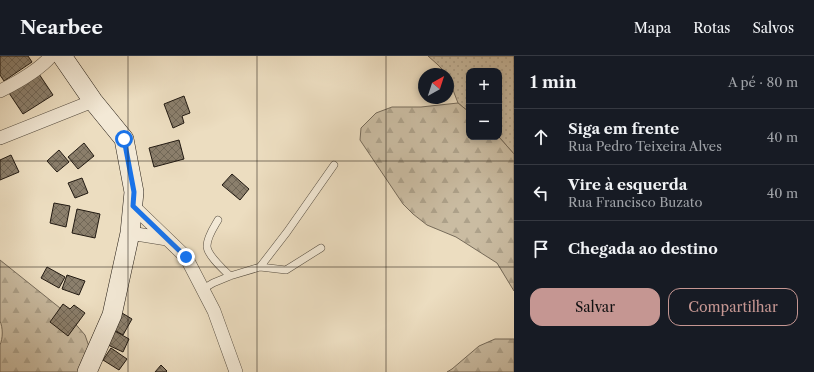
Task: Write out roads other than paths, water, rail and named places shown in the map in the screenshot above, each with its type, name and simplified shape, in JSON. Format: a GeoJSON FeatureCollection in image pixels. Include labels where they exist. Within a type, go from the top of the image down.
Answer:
{"type":"FeatureCollection","features":[{"type":"Feature","properties":{"kind":"street"},"geometry":{"type":"LineString","coordinates":[[0,91],[46,62],[51,56]]}},
{"type":"Feature","properties":{"kind":"street"},"geometry":{"type":"LineString","coordinates":[[62,56],[93,101],[124,139],[134,192],[130,233],[112,315],[86,372]]}},
{"type":"Feature","properties":{"kind":"street"},"geometry":{"type":"LineString","coordinates":[[0,138],[93,101]]}},
{"type":"Feature","properties":{"kind":"street"},"geometry":{"type":"LineString","coordinates":[[133,206],[186,257],[214,311],[236,372]]}},
{"type":"Feature","properties":{"kind":"street"},"geometry":{"type":"LineString","coordinates":[[130,233],[167,239]]}},
{"type":"Feature","properties":{"kind":"lane"},"geometry":{"type":"LineString","coordinates":[[260,267],[287,232],[334,165]]}},
{"type":"Feature","properties":{"kind":"lane"},"geometry":{"type":"LineString","coordinates":[[218,220],[208,241],[207,248],[212,256],[230,276]]}},
{"type":"Feature","properties":{"kind":"lane"},"geometry":{"type":"LineString","coordinates":[[203,289],[230,276],[260,267],[286,270],[321,248]]}}]}
